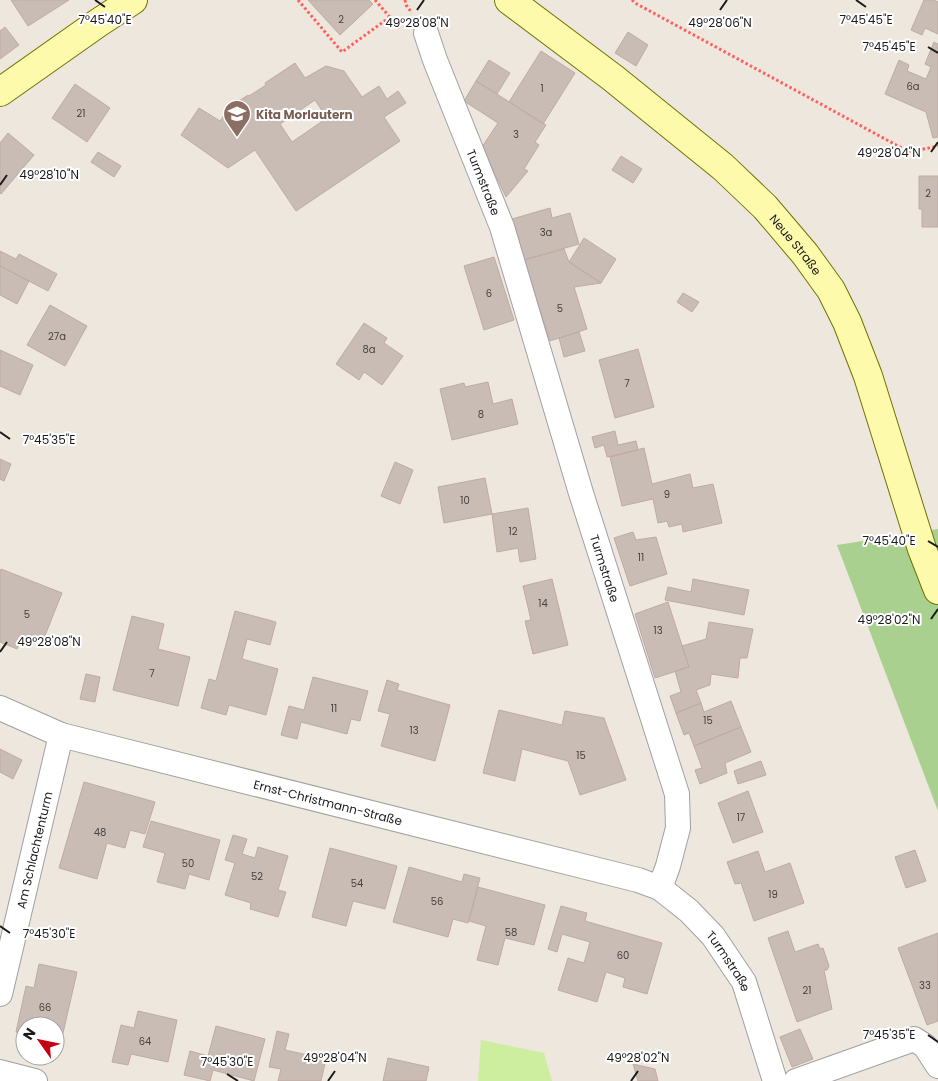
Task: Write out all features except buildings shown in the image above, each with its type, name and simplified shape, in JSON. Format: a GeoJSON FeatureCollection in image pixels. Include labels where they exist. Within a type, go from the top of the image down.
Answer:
{"type":"FeatureCollection","features":[{"type":"Feature","properties":{"kind":"main road"},"geometry":{"type":"LineString","coordinates":[[0,92],[133,0]]}},
{"type":"Feature","properties":{"kind":"main road","name":"Neue Straße"},"geometry":{"type":"LineString","coordinates":[[509,0],[613,78],[723,167],[765,207],[816,268],[831,290],[848,322],[868,376],[922,549],[938,590]]}},
{"type":"Feature","properties":{"kind":"street","name":"Turmstraße"},"geometry":{"type":"LineString","coordinates":[[426,33],[434,60],[502,227],[581,493],[678,794],[678,828],[660,888],[689,911],[713,936],[744,982],[775,1081]]}},
{"type":"Feature","properties":{"kind":"street","name":"Ernst-Christmann-Straße"},"geometry":{"type":"LineString","coordinates":[[0,708],[61,736],[638,880],[660,888]]}},
{"type":"Feature","properties":{"kind":"street","name":"Am Schlachtenturm"},"geometry":{"type":"LineString","coordinates":[[0,994],[61,736]]}},
{"type":"Feature","properties":{"kind":"street"},"geometry":{"type":"LineString","coordinates":[[796,1081],[914,1040],[925,1046],[938,1066]]}},
{"type":"Feature","properties":{"kind":"street"},"geometry":{"type":"LineString","coordinates":[[0,1072],[35,1081]]}},
{"type":"Feature","properties":{"kind":"path"},"geometry":{"type":"LineString","coordinates":[[298,0],[342,52],[390,17]]}},
{"type":"Feature","properties":{"kind":"path"},"geometry":{"type":"LineString","coordinates":[[375,0],[405,36],[426,33]]}},
{"type":"Feature","properties":{"kind":"path"},"geometry":{"type":"LineString","coordinates":[[632,0],[909,152],[938,146]]}},
{"type":"Feature","properties":{"kind":"green space"},"geometry":{"type":"Polygon","coordinates":[[[938,529],[938,811],[837,545],[938,529]]]}},
{"type":"Feature","properties":{"kind":"green space"},"geometry":{"type":"Polygon","coordinates":[[[481,1040],[544,1053],[552,1081],[478,1081],[481,1040]]]}},
{"type":"Feature","properties":{"kind":"place","name":"Kita Morlautern"},"geometry":{"type":"Point","coordinates":[237,138]}}]}
